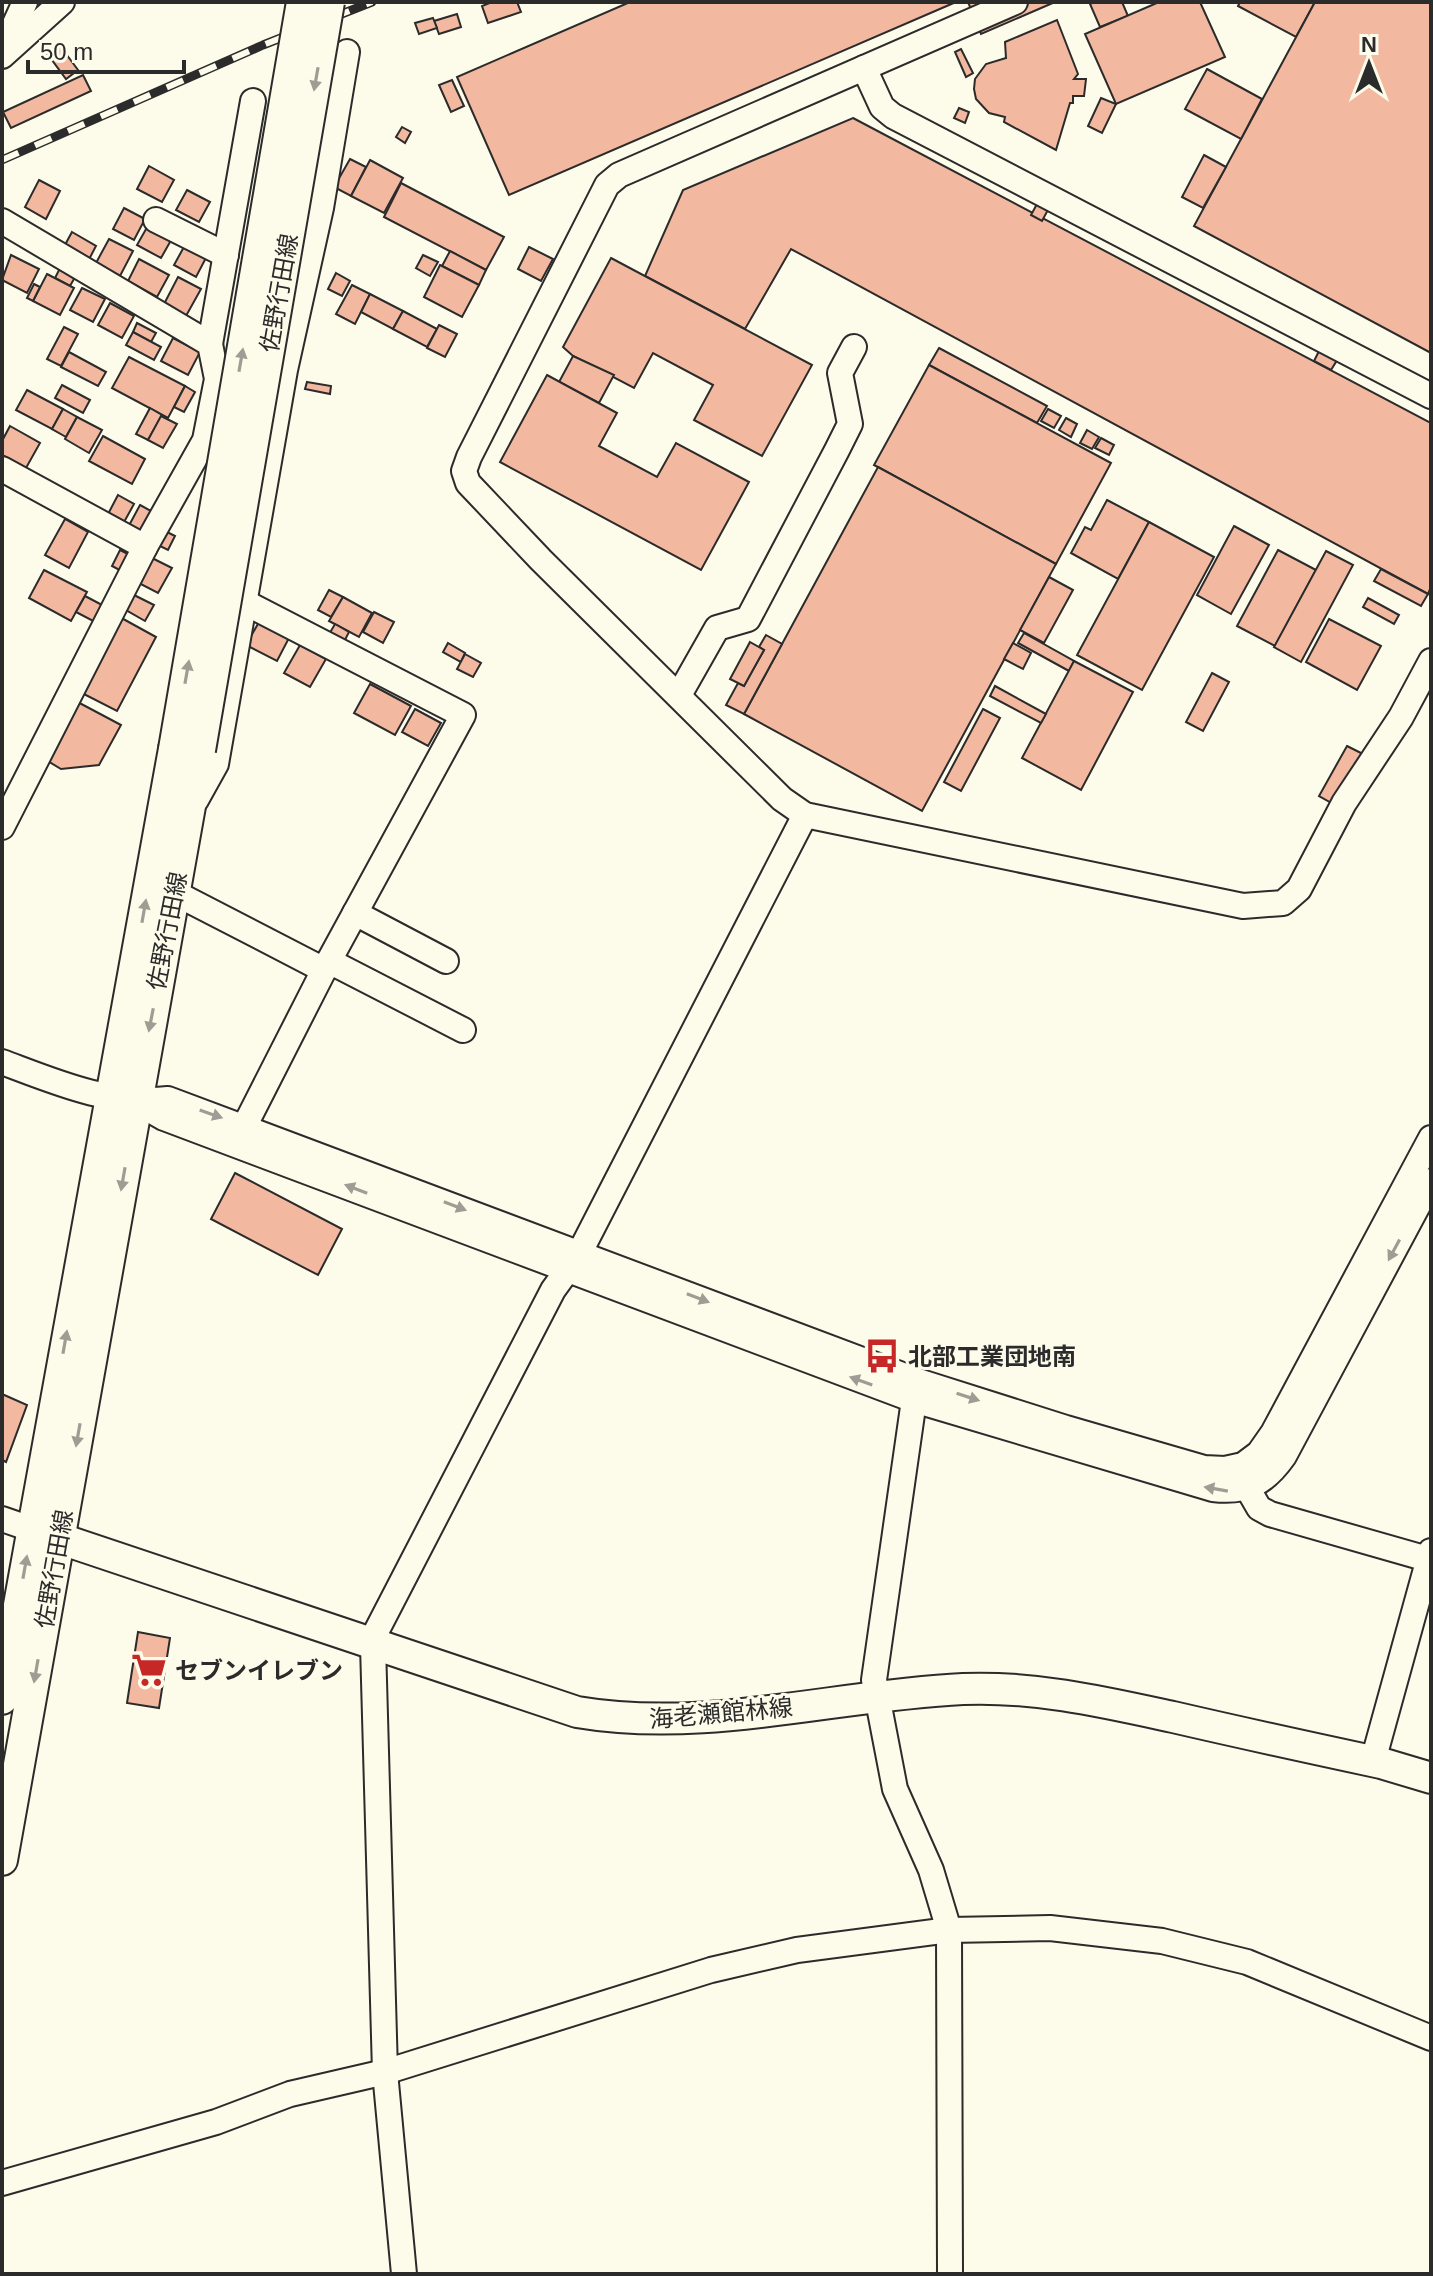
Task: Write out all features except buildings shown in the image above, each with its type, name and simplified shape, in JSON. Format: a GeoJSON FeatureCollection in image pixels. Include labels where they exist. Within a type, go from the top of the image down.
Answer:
{"type":"FeatureCollection","features":[{"type":"Feature","properties":{"kind":"main road","name":"佐野行田線"},"geometry":{"type":"LineString","coordinates":[[123,1100],[175,893],[189,812],[187,749],[302,2]]}},
{"type":"Feature","properties":{"kind":"main road","name":"佐野行田線"},"geometry":{"type":"LineString","coordinates":[[2,1860],[45,1534],[187,749],[329,2]]}},
{"type":"Feature","properties":{"kind":"main road","name":"佐野行田線"},"geometry":{"type":"LineString","coordinates":[[2,1699],[45,1534]]}},
{"type":"Feature","properties":{"kind":"main road","name":"海老瀬館林線"},"geometry":{"type":"LineString","coordinates":[[45,1534],[577,1712],[614,1719],[699,1719],[964,1689],[1071,1695],[1373,1761],[1431,1778]]}},
{"type":"Feature","properties":{"kind":"street"},"geometry":{"type":"LineString","coordinates":[[2,54],[25,2]]}},
{"type":"Feature","properties":{"kind":"street"},"geometry":{"type":"LineString","coordinates":[[2,54],[62,2]]}},
{"type":"Feature","properties":{"kind":"street"},"geometry":{"type":"LineString","coordinates":[[1015,2],[619,175],[607,185],[464,471],[468,483],[541,560],[782,799],[805,815],[1243,906],[1283,903],[1299,889],[1344,803],[1401,717],[1431,661]]}},
{"type":"Feature","properties":{"kind":"street"},"geometry":{"type":"LineString","coordinates":[[189,812],[216,764],[285,370],[321,208],[347,52]]}},
{"type":"Feature","properties":{"kind":"street"},"geometry":{"type":"LineString","coordinates":[[864,68],[882,107],[893,116],[1431,396]]}},
{"type":"Feature","properties":{"kind":"street"},"geometry":{"type":"LineString","coordinates":[[2,827],[145,547],[205,440],[217,379],[210,344],[253,101]]}},
{"type":"Feature","properties":{"kind":"street"},"geometry":{"type":"LineString","coordinates":[[156,220],[226,255]]}},
{"type":"Feature","properties":{"kind":"street"},"geometry":{"type":"LineString","coordinates":[[2,221],[210,344]]}},
{"type":"Feature","properties":{"kind":"street"},"geometry":{"type":"LineString","coordinates":[[679,695],[717,628],[748,619],[837,450],[850,424],[840,373],[854,347]]}},
{"type":"Feature","properties":{"kind":"street"},"geometry":{"type":"LineString","coordinates":[[2,469],[145,547]]}},
{"type":"Feature","properties":{"kind":"street"},"geometry":{"type":"LineString","coordinates":[[241,1134],[355,913],[463,715],[246,603]]}},
{"type":"Feature","properties":{"kind":"street"},"geometry":{"type":"LineString","coordinates":[[404,2274],[385,2072],[373,1645],[377,1630],[553,1290],[574,1262],[805,815]]}},
{"type":"Feature","properties":{"kind":"street"},"geometry":{"type":"LineString","coordinates":[[175,893],[463,1030]]}},
{"type":"Feature","properties":{"kind":"street"},"geometry":{"type":"LineString","coordinates":[[355,913],[446,961]]}},
{"type":"Feature","properties":{"kind":"street"},"geometry":{"type":"LineString","coordinates":[[2,1062],[78,1091],[123,1100],[164,1118],[241,1134],[917,1391],[1213,1489],[1248,1489],[1263,1481],[1284,1456],[1431,1181]]}},
{"type":"Feature","properties":{"kind":"street"},"geometry":{"type":"LineString","coordinates":[[917,1391],[1204,1468],[1225,1469],[1243,1465],[1259,1453],[1293,1399],[1431,1138]]}},
{"type":"Feature","properties":{"kind":"street"},"geometry":{"type":"LineString","coordinates":[[917,1391],[874,1680],[875,1698],[895,1789],[931,1870],[949,1930],[950,2274]]}},
{"type":"Feature","properties":{"kind":"street"},"geometry":{"type":"LineString","coordinates":[[1248,1489],[1253,1501],[1270,1514],[1430,1557],[1373,1761]]}},
{"type":"Feature","properties":{"kind":"street"},"geometry":{"type":"LineString","coordinates":[[2,1519],[45,1534]]}},
{"type":"Feature","properties":{"kind":"street"},"geometry":{"type":"LineString","coordinates":[[2,2183],[216,2122],[290,2094],[385,2072],[711,1970],[797,1950],[949,1930],[1050,1928],[1162,1941],[1247,1962],[1431,2038]]}},
{"type":"Feature","properties":{"kind":"railway"},"geometry":{"type":"LineString","coordinates":[[2,160],[263,45],[372,2]]}},
{"type":"Feature","properties":{"kind":"place","name":"北部工業団地南"},"geometry":{"type":"Point","coordinates":[882,1356]}},
{"type":"Feature","properties":{"kind":"place","name":"セブンイレブン"},"geometry":{"type":"Point","coordinates":[149,1670]}}]}
